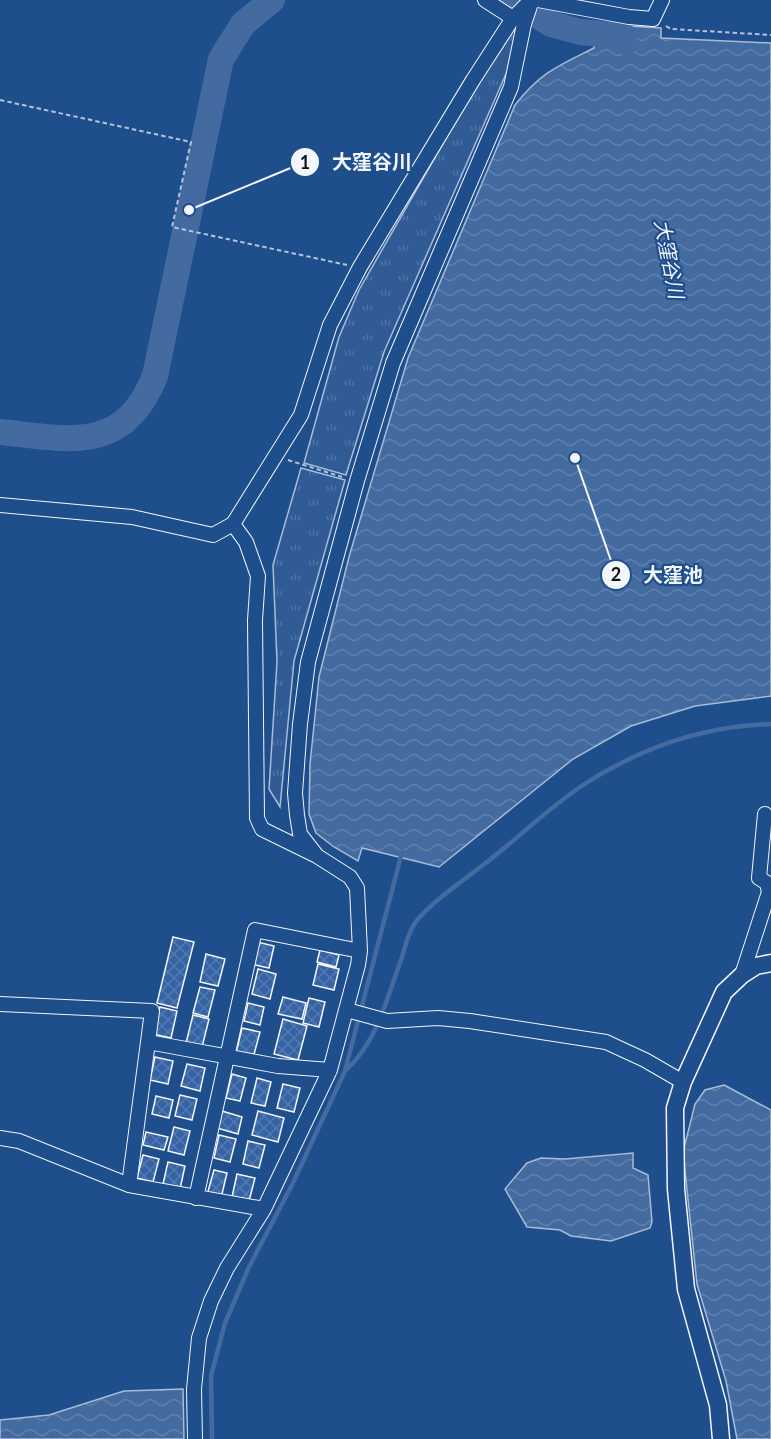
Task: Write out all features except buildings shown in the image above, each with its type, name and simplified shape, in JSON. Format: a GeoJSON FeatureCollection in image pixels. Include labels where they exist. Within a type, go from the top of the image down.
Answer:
{"type":"FeatureCollection","features":[{"type":"Feature","properties":{"kind":"street"},"geometry":{"type":"LineString","coordinates":[[485,0],[653,19],[662,6],[662,0]]}},
{"type":"Feature","properties":{"kind":"street"},"geometry":{"type":"LineString","coordinates":[[0,505],[132,517],[213,535],[233,524],[301,415],[330,326],[360,267],[527,6]]}},
{"type":"Feature","properties":{"kind":"street"},"geometry":{"type":"LineString","coordinates":[[317,856],[300,834],[295,793],[308,662],[357,481],[393,363],[511,87],[527,6]]}},
{"type":"Feature","properties":{"kind":"street"},"geometry":{"type":"LineString","coordinates":[[195,1439],[194,1389],[199,1338],[211,1301],[227,1268],[264,1209],[330,1070],[349,1011],[360,951],[357,888],[350,877],[317,856],[262,829],[257,818],[255,620],[258,576],[246,542],[233,524]]}},
{"type":"Feature","properties":{"kind":"street"},"geometry":{"type":"LineString","coordinates":[[742,975],[769,892],[767,883],[759,878],[765,814]]}},
{"type":"Feature","properties":{"kind":"street"},"geometry":{"type":"LineString","coordinates":[[196,1198],[255,930],[360,951]]}},
{"type":"Feature","properties":{"kind":"street"},"geometry":{"type":"LineString","coordinates":[[721,1439],[718,1405],[686,1289],[676,1189],[675,1108],[683,1082],[724,992],[742,975],[756,966],[771,963]]}},
{"type":"Feature","properties":{"kind":"street"},"geometry":{"type":"LineString","coordinates":[[0,1004],[152,1011],[129,1185]]}},
{"type":"Feature","properties":{"kind":"street"},"geometry":{"type":"LineString","coordinates":[[349,1011],[378,1019],[438,1018],[470,1021],[606,1042],[645,1060],[683,1082]]}},
{"type":"Feature","properties":{"kind":"street"},"geometry":{"type":"LineString","coordinates":[[148,1042],[278,1066],[330,1070]]}},
{"type":"Feature","properties":{"kind":"street"},"geometry":{"type":"LineString","coordinates":[[0,1138],[19,1142],[129,1185],[264,1209]]}},
{"type":"Feature","properties":{"kind":"path"},"geometry":{"type":"LineString","coordinates":[[653,19],[671,29],[771,36]]}},
{"type":"Feature","properties":{"kind":"path"},"geometry":{"type":"LineString","coordinates":[[0,100],[191,142],[172,227],[360,267]]}},
{"type":"Feature","properties":{"kind":"path"},"geometry":{"type":"LineString","coordinates":[[293,463],[352,480]]}},
{"type":"Feature","properties":{"kind":"green space"},"geometry":{"type":"Polygon","coordinates":[[[516,26],[519,28],[509,67],[384,352],[346,475],[304,463],[339,337],[359,290],[479,81],[516,26]]]}},
{"type":"Feature","properties":{"kind":"green space"},"geometry":{"type":"Polygon","coordinates":[[[301,468],[345,480],[294,661],[280,807],[269,789],[277,662],[273,565],[301,468]]]}},
{"type":"Feature","properties":{"kind":"water"},"geometry":{"type":"Polygon","coordinates":[[[596,24],[661,28],[661,38],[771,43],[771,696],[695,706],[631,726],[573,759],[439,867],[362,848],[358,861],[316,833],[309,814],[310,764],[319,677],[349,557],[408,358],[515,105],[542,77],[594,48],[596,24]]]}},
{"type":"Feature","properties":{"kind":"water"},"geometry":{"type":"Polygon","coordinates":[[[724,1085],[771,1110],[771,1439],[737,1439],[726,1381],[697,1284],[683,1152],[695,1104],[705,1090],[724,1085]]]}},
{"type":"Feature","properties":{"kind":"water"},"geometry":{"type":"Polygon","coordinates":[[[633,1153],[633,1168],[648,1175],[652,1222],[650,1228],[611,1241],[571,1236],[560,1230],[527,1227],[505,1189],[527,1163],[541,1158],[565,1159],[633,1153]]]}},
{"type":"Feature","properties":{"kind":"water"},"geometry":{"type":"Polygon","coordinates":[[[183,1389],[184,1439],[0,1439],[0,1420],[49,1415],[124,1391],[183,1389]]]}},
{"type":"Feature","properties":{"kind":"waterway","name":"大窪谷川"},"geometry":{"type":"LineString","coordinates":[[0,432],[71,438],[91,436],[110,430],[127,419],[142,401],[155,376],[221,59],[243,24],[272,0]]}},
{"type":"Feature","properties":{"kind":"waterway","name":"大窪谷川"},"geometry":{"type":"LineString","coordinates":[[513,0],[551,24],[580,32],[624,36],[625,42]]}},
{"type":"Feature","properties":{"kind":"waterway"},"geometry":{"type":"LineString","coordinates":[[346,1070],[366,1046],[374,1032],[413,927],[438,899],[583,785],[627,760],[697,734],[771,724]]}},
{"type":"Feature","properties":{"kind":"waterway"},"geometry":{"type":"LineString","coordinates":[[212,1439],[211,1376],[225,1323],[249,1267],[292,1185],[345,1071],[402,852]]}},
{"type":"Feature","properties":{"kind":"place","name":"大窪谷川"},"geometry":{"type":"Point","coordinates":[189,210]}},
{"type":"Feature","properties":{"kind":"place","name":"大窪池"},"geometry":{"type":"Point","coordinates":[575,458]}}]}
